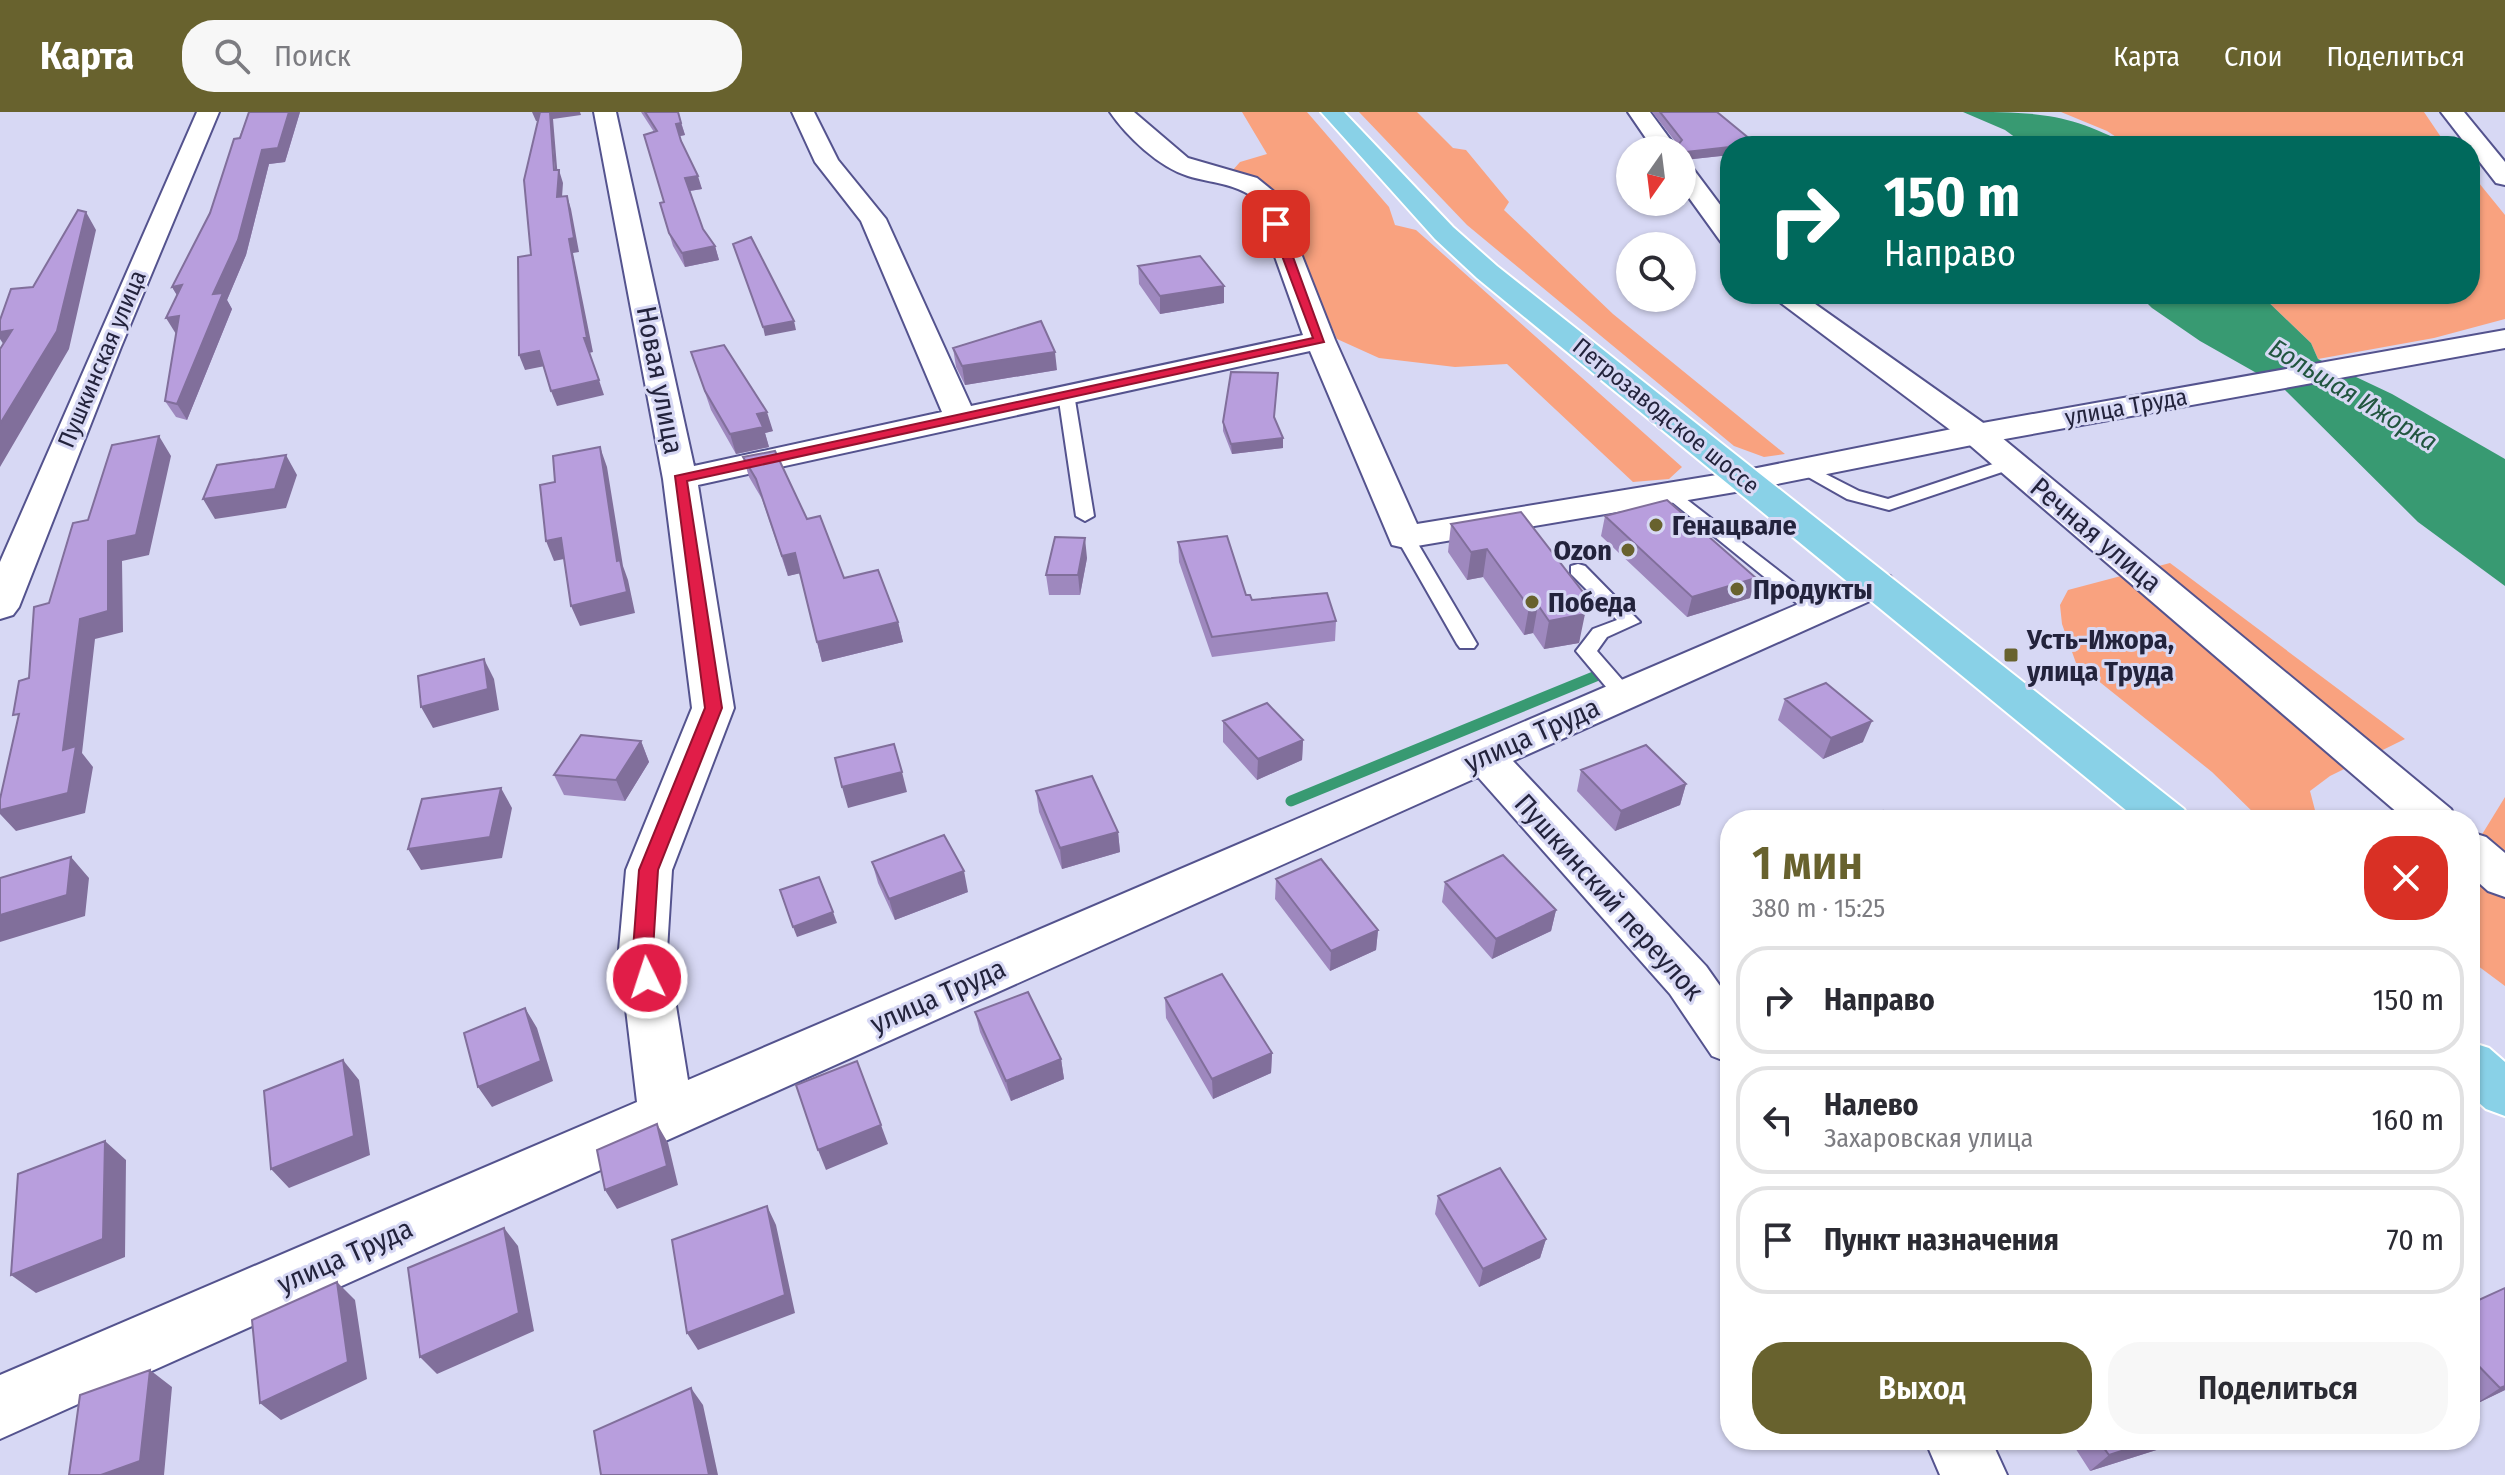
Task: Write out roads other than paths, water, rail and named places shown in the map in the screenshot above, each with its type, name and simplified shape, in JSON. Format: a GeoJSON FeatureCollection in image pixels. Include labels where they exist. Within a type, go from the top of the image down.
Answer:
{"type":"FeatureCollection","features":[{"type":"Feature","properties":{"kind":"main road","name":"Петрозаводское шоссе"},"geometry":{"type":"LineString","coordinates":[[1332,112],[1444,233],[1487,272],[2156,810]]}},
{"type":"Feature","properties":{"kind":"main road"},"geometry":{"type":"LineString","coordinates":[[2480,1072],[2505,1093]]}},
{"type":"Feature","properties":{"kind":"street","name":"Пушкинская улица"},"geometry":{"type":"LineString","coordinates":[[0,607],[106,347],[208,112]]}},
{"type":"Feature","properties":{"kind":"street","name":"Новая улица"},"geometry":{"type":"LineString","coordinates":[[605,112],[680,479],[713,708],[649,870],[643,950],[666,1115]]}},
{"type":"Feature","properties":{"kind":"street"},"geometry":{"type":"LineString","coordinates":[[803,112],[827,162],[873,219],[960,417]]}},
{"type":"Feature","properties":{"kind":"street"},"geometry":{"type":"LineString","coordinates":[[1121,112],[1171,158],[1188,167],[1256,187],[1265,195],[1320,340],[1405,537]]}},
{"type":"Feature","properties":{"kind":"street"},"geometry":{"type":"LineString","coordinates":[[1639,112],[1656,136]]}},
{"type":"Feature","properties":{"kind":"street"},"geometry":{"type":"LineString","coordinates":[[2452,112],[2472,136]]}},
{"type":"Feature","properties":{"kind":"street"},"geometry":{"type":"LineString","coordinates":[[2480,146],[2504,176]]}},
{"type":"Feature","properties":{"kind":"street"},"geometry":{"type":"LineString","coordinates":[[1696,190],[1720,222]]}},
{"type":"Feature","properties":{"kind":"street","name":"Речная улица"},"geometry":{"type":"LineString","coordinates":[[1797,304],[1977,434],[2423,810]]}},
{"type":"Feature","properties":{"kind":"street","name":"улица Труда"},"geometry":{"type":"LineString","coordinates":[[1405,537],[1747,480],[1977,434],[2505,339]]}},
{"type":"Feature","properties":{"kind":"street"},"geometry":{"type":"LineString","coordinates":[[680,479],[1320,340]]}},
{"type":"Feature","properties":{"kind":"street","name":"улица Труда"},"geometry":{"type":"LineString","coordinates":[[0,1407],[1877,584]]}},
{"type":"Feature","properties":{"kind":"street","name":"Пушкинский переулок"},"geometry":{"type":"LineString","coordinates":[[1484,756],[1688,980],[1720,1026]]}},
{"type":"Feature","properties":{"kind":"street"},"geometry":{"type":"LineString","coordinates":[[2480,858],[2505,879]]}},
{"type":"Feature","properties":{"kind":"street"},"geometry":{"type":"LineString","coordinates":[[1962,1450],[1974,1475]]}},
{"type":"Feature","properties":{"kind":"lane"},"geometry":{"type":"LineString","coordinates":[[1066,394],[1085,516]]}},
{"type":"Feature","properties":{"kind":"lane"},"geometry":{"type":"LineString","coordinates":[[1802,469],[1853,495],[1889,505],[2011,463]]}},
{"type":"Feature","properties":{"kind":"lane"},"geometry":{"type":"LineString","coordinates":[[1672,493],[1817,610]]}},
{"type":"Feature","properties":{"kind":"lane"},"geometry":{"type":"LineString","coordinates":[[1405,537],[1467,644]]}},
{"type":"Feature","properties":{"kind":"lane"},"geometry":{"type":"LineString","coordinates":[[1578,570],[1630,622],[1600,633],[1586,651],[1624,695]]}},
{"type":"Feature","properties":{"kind":"water"},"geometry":{"type":"Polygon","coordinates":[[[1963,112],[2050,116],[2088,126],[2110,136],[2013,136],[1963,112]]]}},
{"type":"Feature","properties":{"kind":"water","name":"Большая Ижорка"},"geometry":{"type":"Polygon","coordinates":[[[2148,304],[2270,304],[2311,343],[2318,359],[2392,394],[2505,459],[2505,586],[2418,522],[2283,388],[2200,341],[2148,304]]]}},
{"type":"Feature","properties":{"kind":"waterway"},"geometry":{"type":"LineString","coordinates":[[1291,801],[1596,676]]}},
{"type":"Feature","properties":{"kind":"place","name":"Генацвале"},"geometry":{"type":"Point","coordinates":[1656,525]}},
{"type":"Feature","properties":{"kind":"place","name":"Ozon"},"geometry":{"type":"Point","coordinates":[1628,550]}},
{"type":"Feature","properties":{"kind":"place","name":"Продукты"},"geometry":{"type":"Point","coordinates":[1737,589]}},
{"type":"Feature","properties":{"kind":"place","name":"Победа"},"geometry":{"type":"Point","coordinates":[1532,602]}},
{"type":"Feature","properties":{"kind":"place","name":"Усть-Ижора, улица Труда"},"geometry":{"type":"Point","coordinates":[2011,655]}}]}
